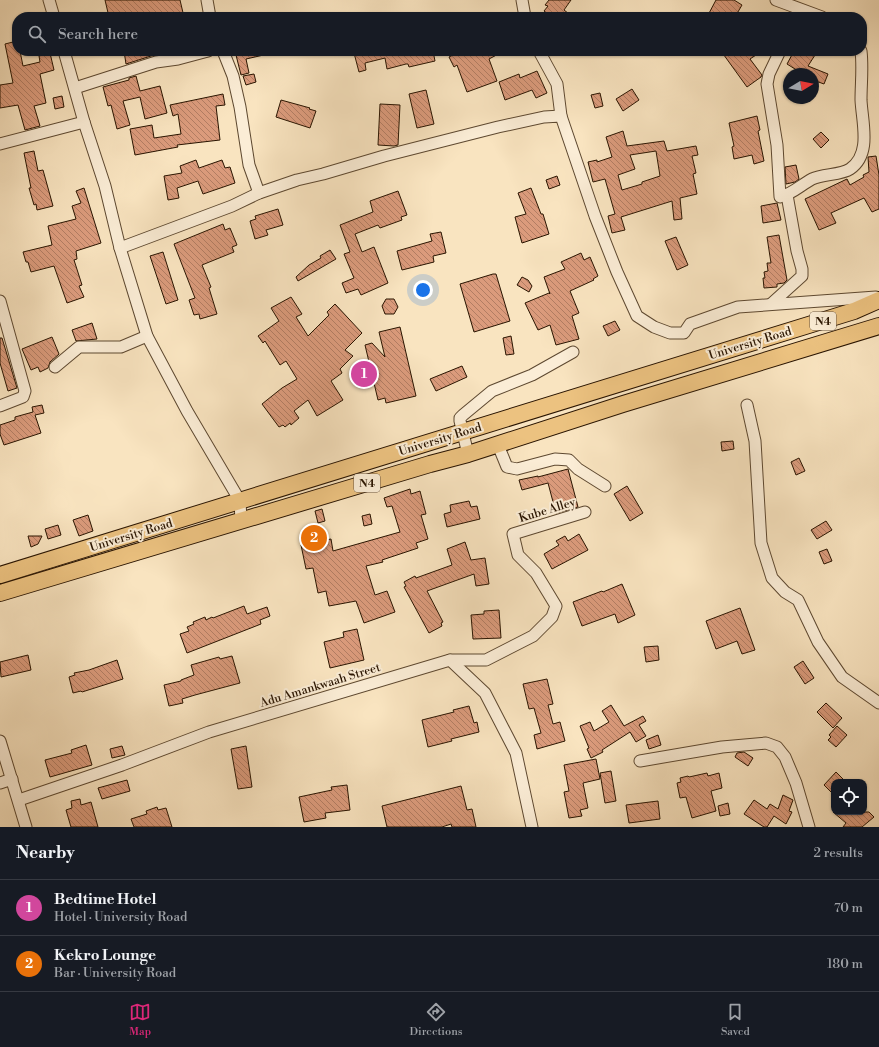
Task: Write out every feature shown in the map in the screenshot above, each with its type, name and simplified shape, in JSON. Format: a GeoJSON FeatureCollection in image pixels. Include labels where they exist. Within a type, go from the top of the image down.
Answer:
{"type":"FeatureCollection","features":[{"type":"Feature","properties":{"kind":"highway","name":"University Road"},"geometry":{"type":"LineString","coordinates":[[0,574],[854,311],[879,299]]}},
{"type":"Feature","properties":{"kind":"highway","name":"University Road"},"geometry":{"type":"LineString","coordinates":[[0,593],[498,445],[623,404],[879,326]]}},
{"type":"Feature","properties":{"kind":"street"},"geometry":{"type":"LineString","coordinates":[[48,0],[52,12]]}},
{"type":"Feature","properties":{"kind":"street"},"geometry":{"type":"LineString","coordinates":[[207,0],[209,12]]}},
{"type":"Feature","properties":{"kind":"street"},"geometry":{"type":"LineString","coordinates":[[522,0],[524,12]]}},
{"type":"Feature","properties":{"kind":"street"},"geometry":{"type":"LineString","coordinates":[[776,0],[798,12]]}},
{"type":"Feature","properties":{"kind":"street"},"geometry":{"type":"LineString","coordinates":[[65,56],[84,122],[105,186],[120,248],[147,336],[186,411],[240,501],[241,522]]}},
{"type":"Feature","properties":{"kind":"street"},"geometry":{"type":"LineString","coordinates":[[75,88],[156,62],[189,56]]}},
{"type":"Feature","properties":{"kind":"street"},"geometry":{"type":"LineString","coordinates":[[225,56],[233,76],[250,165],[259,193]]}},
{"type":"Feature","properties":{"kind":"street"},"geometry":{"type":"LineString","coordinates":[[542,56],[556,84],[561,116],[595,216],[617,272],[637,316],[654,327],[670,333],[684,333],[690,324],[738,307],[879,299]]}},
{"type":"Feature","properties":{"kind":"street"},"geometry":{"type":"LineString","coordinates":[[778,56],[769,74],[767,84],[776,145],[780,197],[787,195],[813,179],[849,169],[859,161],[863,150],[864,138],[861,100],[861,56]]}},
{"type":"Feature","properties":{"kind":"street"},"geometry":{"type":"LineString","coordinates":[[120,248],[232,206],[259,193],[297,180],[384,156],[536,119],[561,116]]}},
{"type":"Feature","properties":{"kind":"street"},"geometry":{"type":"LineString","coordinates":[[0,144],[84,122]]}},
{"type":"Feature","properties":{"kind":"street"},"geometry":{"type":"LineString","coordinates":[[771,304],[802,276],[802,269],[797,251],[787,195]]}},
{"type":"Feature","properties":{"kind":"street"},"geometry":{"type":"LineString","coordinates":[[0,301],[25,391],[23,396],[0,406]]}},
{"type":"Feature","properties":{"kind":"street"},"geometry":{"type":"LineString","coordinates":[[55,367],[79,347],[121,347],[147,336]]}},
{"type":"Feature","properties":{"kind":"street"},"geometry":{"type":"LineString","coordinates":[[468,454],[460,418],[492,391],[532,375],[573,352]]}},
{"type":"Feature","properties":{"kind":"street"},"geometry":{"type":"LineString","coordinates":[[747,405],[755,440],[761,543],[772,578],[785,592],[798,600],[818,642],[842,677],[879,703]]}},
{"type":"Feature","properties":{"kind":"street"},"geometry":{"type":"LineString","coordinates":[[498,445],[507,467],[517,469],[555,459],[569,460],[578,469],[605,486]]}},
{"type":"Feature","properties":{"kind":"street","name":"Kube Alley"},"geometry":{"type":"LineString","coordinates":[[450,660],[486,660],[533,636],[552,617],[556,606],[536,573],[518,555],[513,534],[585,512]]}},
{"type":"Feature","properties":{"kind":"street"},"geometry":{"type":"LineString","coordinates":[[450,660],[485,692],[516,754],[532,827]]}},
{"type":"Feature","properties":{"kind":"street","name":"Adu Amankwaah Street"},"geometry":{"type":"LineString","coordinates":[[19,800],[122,765],[209,732],[450,660]]}},
{"type":"Feature","properties":{"kind":"street"},"geometry":{"type":"LineString","coordinates":[[0,742],[19,800],[26,827]]}},
{"type":"Feature","properties":{"kind":"street"},"geometry":{"type":"LineString","coordinates":[[640,761],[722,747],[766,743],[777,748],[785,757],[796,783],[809,827]]}},
{"type":"Feature","properties":{"kind":"street"},"geometry":{"type":"LineString","coordinates":[[0,783],[12,779]]}},
{"type":"Feature","properties":{"kind":"building"},"geometry":{"type":"Polygon","coordinates":[[[105,0],[180,0],[183,12],[108,12],[105,0]]]}},
{"type":"Feature","properties":{"kind":"building"},"geometry":{"type":"Polygon","coordinates":[[[549,0],[571,0],[564,10],[567,12],[545,12],[544,11],[548,6],[545,5],[549,0]]]}},
{"type":"Feature","properties":{"kind":"building"},"geometry":{"type":"Polygon","coordinates":[[[716,0],[734,0],[742,5],[738,12],[710,12],[716,0]]]}},
{"type":"Feature","properties":{"kind":"building"},"geometry":{"type":"Polygon","coordinates":[[[12,42],[12,56],[21,56],[23,66],[40,62],[39,56],[51,56],[54,70],[40,74],[46,103],[34,106],[40,126],[25,130],[18,105],[0,108],[0,85],[13,83],[5,44],[12,42]]]}},
{"type":"Feature","properties":{"kind":"building"},"geometry":{"type":"Polygon","coordinates":[[[125,56],[151,56],[126,64],[125,56]]]}},
{"type":"Feature","properties":{"kind":"building"},"geometry":{"type":"Polygon","coordinates":[[[236,56],[259,56],[246,59],[249,73],[241,75],[236,56]]]}},
{"type":"Feature","properties":{"kind":"building"},"geometry":{"type":"Polygon","coordinates":[[[355,56],[434,56],[435,61],[409,67],[408,64],[406,64],[387,69],[385,58],[365,63],[366,70],[359,72],[355,56]]]}},
{"type":"Feature","properties":{"kind":"building"},"geometry":{"type":"Polygon","coordinates":[[[495,56],[489,59],[497,81],[467,92],[457,65],[454,67],[449,57],[495,56]]]}},
{"type":"Feature","properties":{"kind":"building"},"geometry":{"type":"Polygon","coordinates":[[[725,56],[754,56],[750,59],[762,75],[747,87],[725,56]]]}},
{"type":"Feature","properties":{"kind":"building"},"geometry":{"type":"Polygon","coordinates":[[[791,56],[814,56],[808,66],[813,68],[793,68],[787,64],[791,56]]]}},
{"type":"Feature","properties":{"kind":"building"},"geometry":{"type":"Polygon","coordinates":[[[819,70],[828,74],[824,84],[819,82],[819,70]]]}},
{"type":"Feature","properties":{"kind":"building"},"geometry":{"type":"Polygon","coordinates":[[[537,71],[547,93],[536,98],[532,90],[505,100],[499,82],[519,74],[520,78],[537,71]]]}},
{"type":"Feature","properties":{"kind":"building"},"geometry":{"type":"Polygon","coordinates":[[[254,74],[256,82],[246,85],[243,76],[254,74]]]}},
{"type":"Feature","properties":{"kind":"building"},"geometry":{"type":"Polygon","coordinates":[[[136,76],[140,91],[160,86],[167,113],[145,119],[140,97],[123,101],[130,125],[117,129],[111,105],[108,106],[103,87],[129,80],[129,78],[136,76]]]}},
{"type":"Feature","properties":{"kind":"building"},"geometry":{"type":"Polygon","coordinates":[[[632,89],[639,100],[623,111],[616,99],[632,89]]]}},
{"type":"Feature","properties":{"kind":"building"},"geometry":{"type":"Polygon","coordinates":[[[426,90],[434,124],[417,128],[409,94],[426,90]]]}},
{"type":"Feature","properties":{"kind":"building"},"geometry":{"type":"Polygon","coordinates":[[[600,93],[603,106],[595,108],[591,95],[600,93]]]}},
{"type":"Feature","properties":{"kind":"building"},"geometry":{"type":"Polygon","coordinates":[[[223,94],[225,105],[216,106],[220,140],[177,145],[178,147],[135,155],[130,129],[152,125],[154,138],[181,134],[178,114],[173,116],[170,105],[223,94]]]}},
{"type":"Feature","properties":{"kind":"building"},"geometry":{"type":"Polygon","coordinates":[[[62,96],[64,107],[55,109],[53,98],[62,96]]]}},
{"type":"Feature","properties":{"kind":"building"},"geometry":{"type":"Polygon","coordinates":[[[281,100],[316,111],[310,128],[276,117],[281,100]]]}},
{"type":"Feature","properties":{"kind":"building"},"geometry":{"type":"Polygon","coordinates":[[[380,104],[400,105],[398,145],[378,145],[380,104]]]}},
{"type":"Feature","properties":{"kind":"building"},"geometry":{"type":"Polygon","coordinates":[[[757,116],[760,130],[758,131],[764,161],[754,164],[752,155],[734,159],[732,147],[734,146],[729,123],[757,116]]]}},
{"type":"Feature","properties":{"kind":"building"},"geometry":{"type":"Polygon","coordinates":[[[623,131],[627,146],[664,141],[667,151],[696,146],[698,155],[692,156],[696,173],[693,174],[697,194],[680,198],[682,219],[674,220],[672,201],[621,217],[625,230],[612,233],[608,216],[615,214],[605,179],[593,182],[588,162],[597,160],[597,162],[612,157],[606,137],[623,131]],[[656,151],[630,155],[635,169],[618,175],[622,190],[642,184],[642,182],[660,176],[656,151]]]}},
{"type":"Feature","properties":{"kind":"building"},"geometry":{"type":"Polygon","coordinates":[[[821,132],[829,140],[821,148],[813,139],[821,132]]]}},
{"type":"Feature","properties":{"kind":"building"},"geometry":{"type":"Polygon","coordinates":[[[34,151],[38,171],[43,170],[53,206],[37,210],[29,188],[31,188],[24,153],[34,151]]]}},
{"type":"Feature","properties":{"kind":"building"},"geometry":{"type":"Polygon","coordinates":[[[876,156],[879,175],[879,209],[872,212],[864,198],[831,213],[836,223],[819,230],[805,199],[847,179],[850,185],[864,177],[863,175],[869,172],[868,157],[876,156]]]}},
{"type":"Feature","properties":{"kind":"building"},"geometry":{"type":"Polygon","coordinates":[[[196,160],[199,168],[222,160],[225,168],[230,167],[235,183],[203,194],[198,181],[177,188],[179,198],[168,200],[164,176],[182,173],[180,166],[196,160]]]}},
{"type":"Feature","properties":{"kind":"building"},"geometry":{"type":"Polygon","coordinates":[[[796,165],[799,179],[795,182],[786,184],[785,167],[796,165]]]}},
{"type":"Feature","properties":{"kind":"building"},"geometry":{"type":"Polygon","coordinates":[[[557,176],[560,185],[549,189],[546,180],[557,176]]]}},
{"type":"Feature","properties":{"kind":"building"},"geometry":{"type":"Polygon","coordinates":[[[84,188],[101,243],[76,251],[77,259],[74,260],[82,285],[79,286],[84,297],[67,303],[54,266],[31,272],[23,252],[52,245],[48,226],[76,219],[72,206],[81,203],[76,191],[84,188]]]}},
{"type":"Feature","properties":{"kind":"building"},"geometry":{"type":"Polygon","coordinates":[[[531,188],[541,214],[543,214],[549,234],[522,243],[515,217],[526,214],[518,193],[531,188]]]}},
{"type":"Feature","properties":{"kind":"building"},"geometry":{"type":"Polygon","coordinates":[[[398,191],[407,215],[401,217],[402,220],[380,228],[378,225],[355,234],[362,252],[374,247],[388,283],[361,295],[358,289],[346,293],[342,283],[354,278],[344,254],[350,252],[340,225],[373,212],[370,201],[398,191]]]}},
{"type":"Feature","properties":{"kind":"building"},"geometry":{"type":"Polygon","coordinates":[[[777,203],[781,220],[763,223],[761,206],[777,203]]]}},
{"type":"Feature","properties":{"kind":"building"},"geometry":{"type":"Polygon","coordinates":[[[278,209],[283,225],[266,230],[268,235],[255,239],[250,221],[256,219],[255,216],[278,209]]]}},
{"type":"Feature","properties":{"kind":"building"},"geometry":{"type":"Polygon","coordinates":[[[223,224],[225,230],[230,228],[237,245],[232,247],[234,252],[202,265],[211,287],[209,288],[217,314],[200,319],[199,314],[194,315],[189,300],[195,298],[174,244],[223,224]]]}},
{"type":"Feature","properties":{"kind":"building"},"geometry":{"type":"Polygon","coordinates":[[[441,232],[446,253],[433,256],[434,262],[402,270],[397,251],[432,241],[430,234],[441,232]]]}},
{"type":"Feature","properties":{"kind":"building"},"geometry":{"type":"Polygon","coordinates":[[[779,235],[787,280],[784,283],[777,284],[777,287],[764,288],[764,272],[768,271],[767,263],[771,263],[767,237],[779,235]]]}},
{"type":"Feature","properties":{"kind":"building"},"geometry":{"type":"Polygon","coordinates":[[[676,237],[688,265],[677,270],[665,241],[676,237]]]}},
{"type":"Feature","properties":{"kind":"building"},"geometry":{"type":"Polygon","coordinates":[[[330,250],[336,259],[298,281],[296,277],[309,265],[321,258],[320,256],[330,250]]]}},
{"type":"Feature","properties":{"kind":"building"},"geometry":{"type":"Polygon","coordinates":[[[163,252],[178,300],[166,304],[150,256],[163,252]]]}},
{"type":"Feature","properties":{"kind":"building"},"geometry":{"type":"Polygon","coordinates":[[[581,253],[584,260],[590,257],[598,276],[593,279],[594,280],[570,291],[579,313],[572,316],[579,339],[556,345],[550,325],[538,330],[525,303],[549,293],[550,294],[544,277],[565,269],[561,262],[581,253]]]}},
{"type":"Feature","properties":{"kind":"building"},"geometry":{"type":"Polygon","coordinates":[[[496,274],[510,321],[474,332],[460,284],[496,274]]]}},
{"type":"Feature","properties":{"kind":"building"},"geometry":{"type":"Polygon","coordinates":[[[522,277],[528,280],[532,286],[529,292],[517,285],[522,277]]]}},
{"type":"Feature","properties":{"kind":"building"},"geometry":{"type":"Polygon","coordinates":[[[291,297],[302,314],[296,317],[308,336],[329,315],[327,312],[335,304],[362,333],[345,350],[353,356],[340,369],[342,373],[331,381],[343,400],[317,416],[308,400],[294,411],[299,418],[291,425],[290,423],[285,427],[283,425],[279,427],[262,404],[282,388],[297,379],[286,361],[280,365],[265,341],[263,343],[258,336],[279,321],[271,308],[291,297]]]}},
{"type":"Feature","properties":{"kind":"building"},"geometry":{"type":"Polygon","coordinates":[[[386,299],[394,299],[398,307],[394,314],[385,314],[382,306],[386,299]]]}},
{"type":"Feature","properties":{"kind":"building"},"geometry":{"type":"Polygon","coordinates":[[[615,321],[620,330],[608,336],[603,326],[615,321]]]}},
{"type":"Feature","properties":{"kind":"building"},"geometry":{"type":"Polygon","coordinates":[[[92,323],[97,339],[76,341],[72,330],[92,323]]]}},
{"type":"Feature","properties":{"kind":"building"},"geometry":{"type":"Polygon","coordinates":[[[400,327],[416,396],[386,403],[385,398],[378,400],[365,345],[372,343],[385,357],[379,332],[400,327]]]}},
{"type":"Feature","properties":{"kind":"building"},"geometry":{"type":"Polygon","coordinates":[[[511,336],[514,354],[506,355],[503,338],[511,336]]]}},
{"type":"Feature","properties":{"kind":"building"},"geometry":{"type":"Polygon","coordinates":[[[52,337],[59,354],[50,362],[48,368],[40,372],[38,367],[31,370],[22,349],[52,337]]]}},
{"type":"Feature","properties":{"kind":"building"},"geometry":{"type":"Polygon","coordinates":[[[0,338],[2,338],[17,388],[8,391],[0,363],[0,338]]]}},
{"type":"Feature","properties":{"kind":"building"},"geometry":{"type":"Polygon","coordinates":[[[462,366],[467,377],[436,391],[430,379],[462,366]]]}},
{"type":"Feature","properties":{"kind":"building"},"geometry":{"type":"Polygon","coordinates":[[[42,405],[44,413],[35,415],[41,433],[4,445],[0,434],[0,425],[15,420],[15,417],[33,412],[32,407],[42,405]]]}},
{"type":"Feature","properties":{"kind":"building"},"geometry":{"type":"Polygon","coordinates":[[[733,441],[734,449],[722,451],[721,442],[733,441]]]}},
{"type":"Feature","properties":{"kind":"building"},"geometry":{"type":"Polygon","coordinates":[[[799,458],[805,471],[796,475],[791,462],[799,458]]]}},
{"type":"Feature","properties":{"kind":"building"},"geometry":{"type":"Polygon","coordinates":[[[568,469],[578,507],[556,513],[548,483],[522,490],[519,480],[538,477],[568,469]]]}},
{"type":"Feature","properties":{"kind":"building"},"geometry":{"type":"Polygon","coordinates":[[[627,486],[643,513],[630,521],[614,494],[627,486]]]}},
{"type":"Feature","properties":{"kind":"building"},"geometry":{"type":"Polygon","coordinates":[[[410,489],[411,494],[420,491],[426,514],[421,515],[428,539],[416,543],[418,548],[382,560],[383,562],[366,566],[375,595],[387,591],[395,612],[364,623],[356,601],[329,606],[326,591],[318,593],[313,568],[306,569],[301,545],[331,539],[333,551],[400,532],[392,506],[387,507],[384,498],[410,489]]]}},
{"type":"Feature","properties":{"kind":"building"},"geometry":{"type":"Polygon","coordinates":[[[469,501],[471,507],[477,506],[480,519],[447,527],[444,514],[451,512],[450,505],[469,501]]]}},
{"type":"Feature","properties":{"kind":"building"},"geometry":{"type":"Polygon","coordinates":[[[322,509],[325,521],[318,523],[315,511],[322,509]]]}},
{"type":"Feature","properties":{"kind":"building"},"geometry":{"type":"Polygon","coordinates":[[[370,514],[372,524],[364,526],[362,516],[370,514]]]}},
{"type":"Feature","properties":{"kind":"building"},"geometry":{"type":"Polygon","coordinates":[[[88,515],[93,531],[79,536],[73,520],[88,515]]]}},
{"type":"Feature","properties":{"kind":"building"},"geometry":{"type":"Polygon","coordinates":[[[826,521],[832,530],[817,539],[811,530],[826,521]]]}},
{"type":"Feature","properties":{"kind":"building"},"geometry":{"type":"Polygon","coordinates":[[[58,525],[61,535],[48,539],[45,529],[58,525]]]}},
{"type":"Feature","properties":{"kind":"building"},"geometry":{"type":"Polygon","coordinates":[[[579,534],[588,550],[552,569],[544,554],[559,545],[556,541],[565,536],[568,541],[579,534]]]}},
{"type":"Feature","properties":{"kind":"building"},"geometry":{"type":"Polygon","coordinates":[[[28,536],[42,536],[38,544],[31,547],[28,536]]]}},
{"type":"Feature","properties":{"kind":"building"},"geometry":{"type":"Polygon","coordinates":[[[465,542],[471,560],[485,558],[489,584],[476,586],[474,574],[427,591],[443,622],[441,623],[442,626],[429,633],[404,587],[406,586],[404,582],[415,576],[416,578],[452,565],[447,549],[465,542]]]}},
{"type":"Feature","properties":{"kind":"building"},"geometry":{"type":"Polygon","coordinates":[[[827,549],[832,561],[824,564],[819,552],[827,549]]]}},
{"type":"Feature","properties":{"kind":"building"},"geometry":{"type":"Polygon","coordinates":[[[622,584],[635,615],[618,623],[615,614],[582,626],[573,602],[622,584]]]}},
{"type":"Feature","properties":{"kind":"building"},"geometry":{"type":"Polygon","coordinates":[[[244,606],[247,614],[267,607],[270,616],[260,620],[261,624],[187,653],[180,634],[189,631],[187,627],[194,624],[193,622],[205,617],[206,620],[212,617],[213,618],[244,606]]]}},
{"type":"Feature","properties":{"kind":"building"},"geometry":{"type":"Polygon","coordinates":[[[740,608],[755,650],[742,654],[737,641],[716,649],[706,621],[740,608]]]}},
{"type":"Feature","properties":{"kind":"building"},"geometry":{"type":"Polygon","coordinates":[[[499,610],[501,638],[473,639],[471,615],[484,614],[484,611],[499,610]]]}},
{"type":"Feature","properties":{"kind":"building"},"geometry":{"type":"Polygon","coordinates":[[[357,629],[364,660],[330,668],[324,642],[344,637],[343,632],[357,629]]]}},
{"type":"Feature","properties":{"kind":"building"},"geometry":{"type":"Polygon","coordinates":[[[658,646],[659,660],[646,662],[644,647],[658,646]]]}},
{"type":"Feature","properties":{"kind":"building"},"geometry":{"type":"Polygon","coordinates":[[[28,655],[31,670],[1,677],[0,662],[28,655]]]}},
{"type":"Feature","properties":{"kind":"building"},"geometry":{"type":"Polygon","coordinates":[[[232,656],[240,683],[182,699],[183,703],[169,706],[164,685],[181,681],[194,675],[191,665],[219,657],[220,659],[232,656]]]}},
{"type":"Feature","properties":{"kind":"building"},"geometry":{"type":"Polygon","coordinates":[[[117,660],[123,679],[82,692],[73,693],[69,677],[75,675],[74,673],[89,670],[117,660]]]}},
{"type":"Feature","properties":{"kind":"building"},"geometry":{"type":"Polygon","coordinates":[[[803,661],[814,678],[805,684],[794,667],[803,661]]]}},
{"type":"Feature","properties":{"kind":"building"},"geometry":{"type":"Polygon","coordinates":[[[547,679],[553,704],[548,705],[553,724],[560,722],[565,741],[537,749],[534,735],[541,733],[534,708],[529,709],[523,684],[547,679]]]}},
{"type":"Feature","properties":{"kind":"building"},"geometry":{"type":"Polygon","coordinates":[[[826,703],[842,718],[833,728],[817,712],[826,703]]]}},
{"type":"Feature","properties":{"kind":"building"},"geometry":{"type":"Polygon","coordinates":[[[611,705],[624,726],[643,716],[646,721],[639,725],[646,736],[636,742],[630,732],[602,750],[603,752],[591,758],[587,749],[589,748],[580,726],[590,722],[594,731],[609,722],[602,711],[611,705]]]}},
{"type":"Feature","properties":{"kind":"building"},"geometry":{"type":"Polygon","coordinates":[[[469,706],[474,723],[477,722],[479,732],[428,747],[422,720],[454,712],[453,710],[469,706]]]}},
{"type":"Feature","properties":{"kind":"building"},"geometry":{"type":"Polygon","coordinates":[[[837,726],[847,735],[836,747],[828,740],[831,737],[829,735],[837,726]]]}},
{"type":"Feature","properties":{"kind":"building"},"geometry":{"type":"Polygon","coordinates":[[[658,735],[661,745],[649,749],[646,740],[658,735]]]}},
{"type":"Feature","properties":{"kind":"building"},"geometry":{"type":"Polygon","coordinates":[[[86,745],[92,765],[50,777],[45,760],[72,753],[71,750],[86,745]]]}},
{"type":"Feature","properties":{"kind":"building"},"geometry":{"type":"Polygon","coordinates":[[[122,746],[125,755],[112,758],[110,749],[122,746]]]}},
{"type":"Feature","properties":{"kind":"building"},"geometry":{"type":"Polygon","coordinates":[[[246,746],[252,787],[238,789],[231,749],[246,746]]]}},
{"type":"Feature","properties":{"kind":"building"},"geometry":{"type":"Polygon","coordinates":[[[744,752],[753,758],[748,766],[735,757],[737,753],[744,752]]]}},
{"type":"Feature","properties":{"kind":"building"},"geometry":{"type":"Polygon","coordinates":[[[596,759],[600,779],[583,783],[588,808],[580,810],[582,816],[569,818],[564,792],[569,791],[564,765],[596,759]]]}},
{"type":"Feature","properties":{"kind":"building"},"geometry":{"type":"Polygon","coordinates":[[[611,771],[616,801],[605,803],[600,773],[611,771]]]}},
{"type":"Feature","properties":{"kind":"building"},"geometry":{"type":"Polygon","coordinates":[[[836,772],[843,779],[831,779],[831,792],[824,785],[836,772]]]}},
{"type":"Feature","properties":{"kind":"building"},"geometry":{"type":"Polygon","coordinates":[[[707,773],[708,776],[719,773],[722,788],[711,791],[716,811],[692,818],[686,797],[680,798],[677,783],[681,782],[680,778],[707,773]]]}},
{"type":"Feature","properties":{"kind":"building"},"geometry":{"type":"Polygon","coordinates":[[[127,780],[130,791],[102,799],[98,788],[127,780]]]}},
{"type":"Feature","properties":{"kind":"building"},"geometry":{"type":"Polygon","coordinates":[[[347,785],[350,810],[325,813],[326,818],[304,822],[299,797],[332,790],[331,787],[347,785]]]}},
{"type":"Feature","properties":{"kind":"building"},"geometry":{"type":"Polygon","coordinates":[[[461,786],[467,810],[472,809],[476,827],[452,827],[451,824],[442,827],[387,827],[382,806],[461,786]]]}},
{"type":"Feature","properties":{"kind":"building"},"geometry":{"type":"Polygon","coordinates":[[[783,795],[793,800],[789,811],[792,812],[786,824],[774,816],[767,827],[764,827],[744,814],[754,800],[767,809],[770,804],[778,809],[783,795]]]}},
{"type":"Feature","properties":{"kind":"building"},"geometry":{"type":"Polygon","coordinates":[[[80,799],[81,805],[91,802],[98,827],[71,827],[66,810],[72,808],[71,801],[80,799]]]}},
{"type":"Feature","properties":{"kind":"building"},"geometry":{"type":"Polygon","coordinates":[[[658,801],[660,819],[629,823],[626,805],[658,801]]]}},
{"type":"Feature","properties":{"kind":"building"},"geometry":{"type":"Polygon","coordinates":[[[728,803],[730,814],[720,816],[718,806],[728,803]]]}},
{"type":"Feature","properties":{"kind":"building"},"geometry":{"type":"Polygon","coordinates":[[[157,807],[158,810],[166,808],[172,827],[134,827],[131,819],[147,814],[146,811],[157,807]]]}},
{"type":"Feature","properties":{"kind":"building"},"geometry":{"type":"Polygon","coordinates":[[[867,812],[869,812],[874,817],[862,827],[843,827],[846,823],[837,815],[867,815],[867,812]]]}},
{"type":"Feature","properties":{"kind":"place","name":"Bedtime Hotel"},"geometry":{"type":"Point","coordinates":[364,374]}},
{"type":"Feature","properties":{"kind":"place","name":"Kekro Lounge"},"geometry":{"type":"Point","coordinates":[314,538]}}]}
